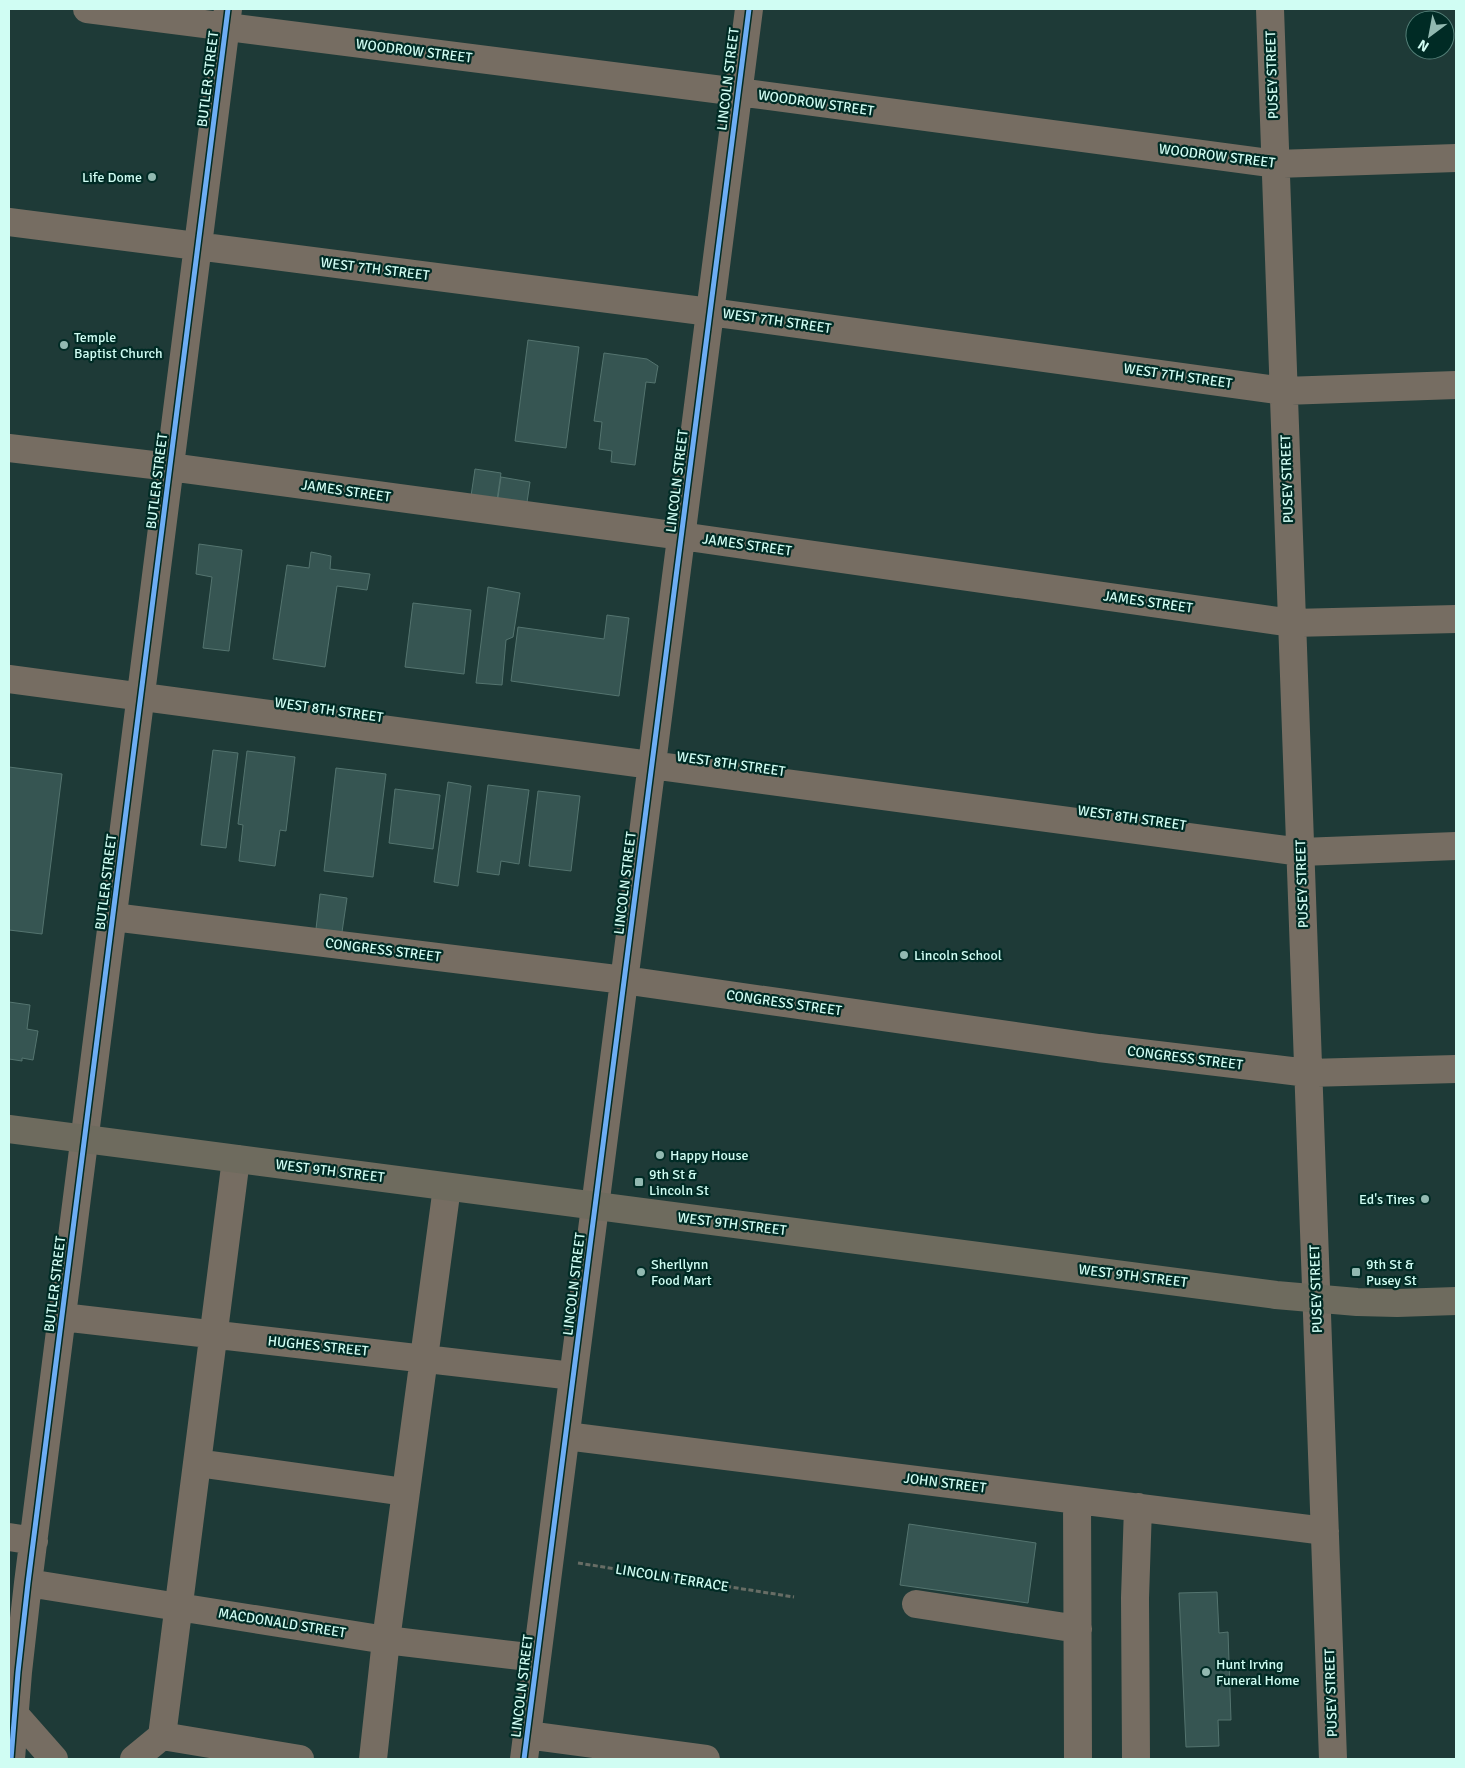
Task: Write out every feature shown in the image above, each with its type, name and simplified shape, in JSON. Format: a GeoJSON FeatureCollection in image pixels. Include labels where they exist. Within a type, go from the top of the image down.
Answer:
{"type":"FeatureCollection","features":[{"type":"Feature","properties":{"kind":"main road","name":"WEST 9TH STREET"},"geometry":{"type":"LineString","coordinates":[[9,1129],[1317,1299],[1397,1303],[1456,1301]]}},
{"type":"Feature","properties":{"kind":"street","name":"WOODROW STREET"},"geometry":{"type":"LineString","coordinates":[[87,9],[227,18],[738,92],[1276,164],[1456,158]]}},
{"type":"Feature","properties":{"kind":"street","name":"LINCOLN STREET"},"geometry":{"type":"LineString","coordinates":[[526,1747],[749,9]]}},
{"type":"Feature","properties":{"kind":"street","name":"PUSEY STREET"},"geometry":{"type":"LineString","coordinates":[[1270,9],[1333,1759]]}},
{"type":"Feature","properties":{"kind":"street","name":"BUTLER STREET"},"geometry":{"type":"LineString","coordinates":[[11,1759],[14,1672],[28,1583],[21,1539],[62,1317],[227,18]]}},
{"type":"Feature","properties":{"kind":"street","name":"WEST 7TH STREET"},"geometry":{"type":"LineString","coordinates":[[9,222],[710,312],[1284,391],[1456,385]]}},
{"type":"Feature","properties":{"kind":"street","name":"JAMES STREET"},"geometry":{"type":"LineString","coordinates":[[9,448],[170,467],[681,536],[1292,623],[1456,619]]}},
{"type":"Feature","properties":{"kind":"street","name":"WEST 8TH STREET"},"geometry":{"type":"LineString","coordinates":[[9,679],[1301,852],[1456,846]]}},
{"type":"Feature","properties":{"kind":"street","name":"CONGRESS STREET"},"geometry":{"type":"LineString","coordinates":[[113,916],[624,980],[1099,1048],[1308,1073],[1456,1069]]}},
{"type":"Feature","properties":{"kind":"street"},"geometry":{"type":"LineString","coordinates":[[134,1759],[162,1736],[236,1159]]}},
{"type":"Feature","properties":{"kind":"street"},"geometry":{"type":"LineString","coordinates":[[373,1759],[405,1492],[447,1186]]}},
{"type":"Feature","properties":{"kind":"street","name":"HUGHES STREET"},"geometry":{"type":"LineString","coordinates":[[62,1317],[573,1376]]}},
{"type":"Feature","properties":{"kind":"street","name":"JOHN STREET"},"geometry":{"type":"LineString","coordinates":[[566,1436],[1325,1530]]}},
{"type":"Feature","properties":{"kind":"street"},"geometry":{"type":"LineString","coordinates":[[197,1463],[405,1492]]}},
{"type":"Feature","properties":{"kind":"street"},"geometry":{"type":"LineString","coordinates":[[1077,1500],[1078,1759]]}},
{"type":"Feature","properties":{"kind":"street"},"geometry":{"type":"LineString","coordinates":[[1136,1759],[1135,1598],[1138,1507]]}},
{"type":"Feature","properties":{"kind":"street","name":"MACDONALD STREET"},"geometry":{"type":"LineString","coordinates":[[28,1583],[386,1640],[537,1658]]}},
{"type":"Feature","properties":{"kind":"street"},"geometry":{"type":"LineString","coordinates":[[916,1604],[1078,1629]]}},
{"type":"Feature","properties":{"kind":"street"},"geometry":{"type":"LineString","coordinates":[[12,1712],[54,1759]]}},
{"type":"Feature","properties":{"kind":"street"},"geometry":{"type":"LineString","coordinates":[[162,1736],[300,1759]]}},
{"type":"Feature","properties":{"kind":"street"},"geometry":{"type":"LineString","coordinates":[[526,1747],[706,1759]]}},
{"type":"Feature","properties":{"kind":"building"},"geometry":{"type":"Polygon","coordinates":[[[528,340],[579,347],[566,448],[515,441],[528,340]]]}},
{"type":"Feature","properties":{"kind":"building"},"geometry":{"type":"Polygon","coordinates":[[[604,353],[647,359],[658,366],[655,383],[646,382],[635,465],[611,462],[612,451],[599,449],[602,422],[594,421],[604,353]]]}},
{"type":"Feature","properties":{"kind":"building"},"geometry":{"type":"Polygon","coordinates":[[[475,469],[501,473],[497,500],[471,496],[475,469]]]}},
{"type":"Feature","properties":{"kind":"building"},"geometry":{"type":"Polygon","coordinates":[[[501,477],[530,482],[526,509],[497,504],[501,477]]]}},
{"type":"Feature","properties":{"kind":"building"},"geometry":{"type":"Polygon","coordinates":[[[199,544],[242,550],[229,651],[203,648],[212,577],[196,574],[199,544]]]}},
{"type":"Feature","properties":{"kind":"building"},"geometry":{"type":"Polygon","coordinates":[[[311,552],[331,556],[330,569],[370,574],[367,590],[337,586],[325,667],[273,659],[287,565],[309,568],[311,552]]]}},
{"type":"Feature","properties":{"kind":"building"},"geometry":{"type":"Polygon","coordinates":[[[488,587],[520,593],[513,637],[506,640],[502,685],[476,683],[488,587]]]}},
{"type":"Feature","properties":{"kind":"building"},"geometry":{"type":"Polygon","coordinates":[[[413,603],[471,610],[464,674],[405,667],[413,603]]]}},
{"type":"Feature","properties":{"kind":"building"},"geometry":{"type":"Polygon","coordinates":[[[607,615],[629,618],[619,696],[511,681],[518,627],[604,639],[607,615]]]}},
{"type":"Feature","properties":{"kind":"building"},"geometry":{"type":"Polygon","coordinates":[[[213,750],[238,753],[226,848],[201,845],[213,750]]]}},
{"type":"Feature","properties":{"kind":"building"},"geometry":{"type":"Polygon","coordinates":[[[247,751],[295,757],[286,831],[280,830],[275,866],[239,861],[243,825],[238,824],[247,751]]]}},
{"type":"Feature","properties":{"kind":"building"},"geometry":{"type":"Polygon","coordinates":[[[9,767],[62,774],[42,934],[9,930],[9,767]]]}},
{"type":"Feature","properties":{"kind":"building"},"geometry":{"type":"Polygon","coordinates":[[[336,768],[386,774],[373,877],[324,871],[336,768]]]}},
{"type":"Feature","properties":{"kind":"building"},"geometry":{"type":"Polygon","coordinates":[[[448,782],[471,786],[458,886],[434,882],[448,782]]]}},
{"type":"Feature","properties":{"kind":"building"},"geometry":{"type":"Polygon","coordinates":[[[488,785],[529,790],[519,864],[501,861],[499,875],[477,872],[488,785]]]}},
{"type":"Feature","properties":{"kind":"building"},"geometry":{"type":"Polygon","coordinates":[[[395,789],[440,795],[433,849],[389,843],[395,789]]]}},
{"type":"Feature","properties":{"kind":"building"},"geometry":{"type":"Polygon","coordinates":[[[538,791],[580,796],[571,871],[529,866],[538,791]]]}},
{"type":"Feature","properties":{"kind":"building"},"geometry":{"type":"Polygon","coordinates":[[[320,894],[347,898],[342,932],[316,929],[320,894]]]}},
{"type":"Feature","properties":{"kind":"building"},"geometry":{"type":"Polygon","coordinates":[[[9,1002],[30,1005],[27,1029],[38,1031],[33,1060],[22,1058],[22,1061],[9,1059],[9,1002]]]}},
{"type":"Feature","properties":{"kind":"building"},"geometry":{"type":"Polygon","coordinates":[[[909,1524],[1036,1543],[1028,1603],[900,1585],[909,1524]]]}},
{"type":"Feature","properties":{"kind":"building"},"geometry":{"type":"Polygon","coordinates":[[[1217,1592],[1219,1633],[1228,1632],[1231,1720],[1218,1720],[1219,1746],[1186,1747],[1179,1593],[1217,1592]]]}},
{"type":"Feature","properties":{"kind":"cycle path"},"geometry":{"type":"LineString","coordinates":[[11,1759],[28,1583],[228,9]]}},
{"type":"Feature","properties":{"kind":"cycle path"},"geometry":{"type":"LineString","coordinates":[[524,1759],[749,9]]}},
{"type":"Feature","properties":{"kind":"place","name":"Life Dome"},"geometry":{"type":"Point","coordinates":[152,177]}},
{"type":"Feature","properties":{"kind":"place","name":"Temple Baptist Church"},"geometry":{"type":"Point","coordinates":[64,345]}},
{"type":"Feature","properties":{"kind":"place","name":"Lincoln School"},"geometry":{"type":"Point","coordinates":[904,955]}},
{"type":"Feature","properties":{"kind":"place","name":"Happy House"},"geometry":{"type":"Point","coordinates":[660,1155]}},
{"type":"Feature","properties":{"kind":"place","name":"9th St & Lincoln St"},"geometry":{"type":"Point","coordinates":[639,1182]}},
{"type":"Feature","properties":{"kind":"place","name":"Ed's Tires"},"geometry":{"type":"Point","coordinates":[1425,1199]}},
{"type":"Feature","properties":{"kind":"place","name":"Sherllynn Food Mart"},"geometry":{"type":"Point","coordinates":[641,1272]}},
{"type":"Feature","properties":{"kind":"place","name":"9th St & Pusey St"},"geometry":{"type":"Point","coordinates":[1356,1272]}},
{"type":"Feature","properties":{"kind":"place","name":"Hunt Irving Funeral Home"},"geometry":{"type":"Point","coordinates":[1206,1672]}}]}
